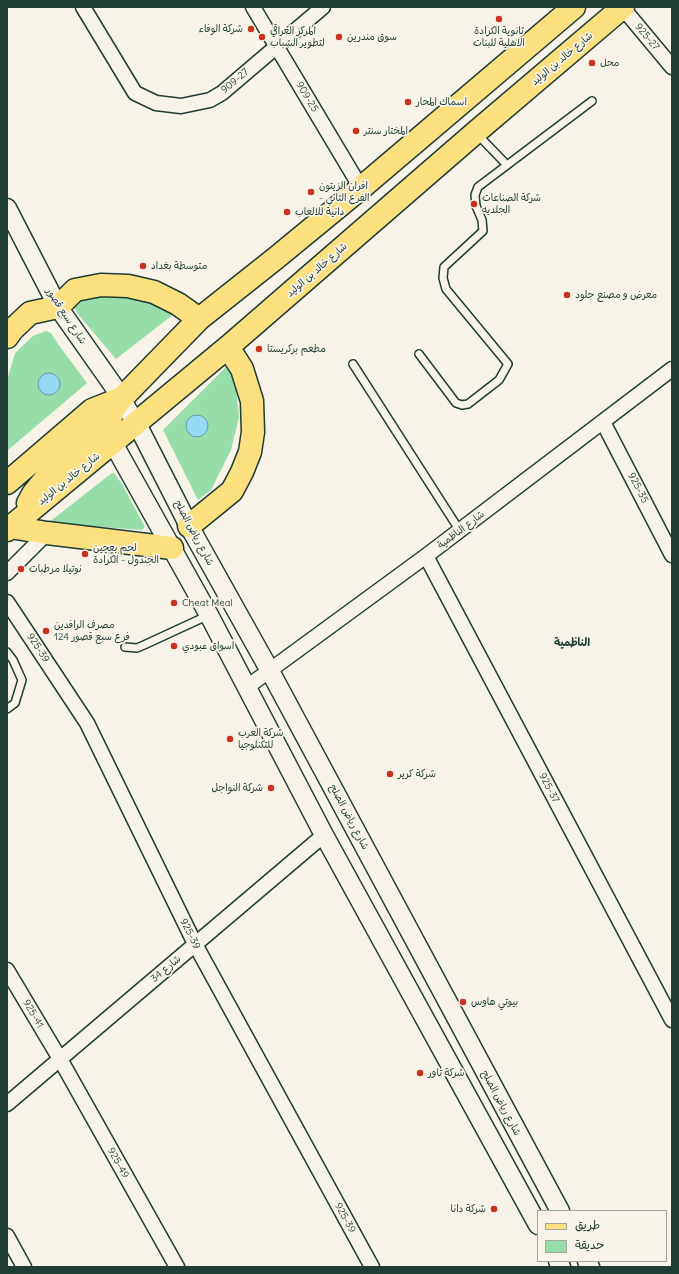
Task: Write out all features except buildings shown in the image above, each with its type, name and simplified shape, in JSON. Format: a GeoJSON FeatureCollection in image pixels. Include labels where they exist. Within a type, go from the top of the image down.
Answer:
{"type":"FeatureCollection","features":[{"type":"Feature","properties":{"kind":"main road"},"geometry":{"type":"LineString","coordinates":[[7,483],[78,435],[103,427],[110,420],[114,408],[129,410],[150,380],[188,340],[199,319],[361,188],[574,7]]}},
{"type":"Feature","properties":{"kind":"main road","name":"شارع خالد بن الوليد"},"geometry":{"type":"LineString","coordinates":[[12,525],[113,443],[129,410],[228,347],[622,7]]}},
{"type":"Feature","properties":{"kind":"main road"},"geometry":{"type":"LineString","coordinates":[[7,337],[12,330],[30,313],[58,307],[75,290],[101,285],[128,286],[154,292],[178,304],[199,319]]}},
{"type":"Feature","properties":{"kind":"main road"},"geometry":{"type":"LineString","coordinates":[[189,526],[232,491],[250,452],[253,432],[252,401],[242,369],[228,347]]}},
{"type":"Feature","properties":{"kind":"main road"},"geometry":{"type":"LineString","coordinates":[[78,435],[33,494],[12,525],[47,533],[172,548]]}},
{"type":"Feature","properties":{"kind":"street","name":"909-27"},"geometry":{"type":"LineString","coordinates":[[83,7],[135,93],[156,103],[181,106],[210,100],[222,94],[322,7]]}},
{"type":"Feature","properties":{"kind":"street","name":"909-25"},"geometry":{"type":"LineString","coordinates":[[253,7],[361,188]]}},
{"type":"Feature","properties":{"kind":"street","name":"925-27"},"geometry":{"type":"LineString","coordinates":[[622,7],[672,67]]}},
{"type":"Feature","properties":{"kind":"street","name":"شارع سبع قصور"},"geometry":{"type":"LineString","coordinates":[[7,208],[58,307],[129,410]]}},
{"type":"Feature","properties":{"kind":"street","name":"شارع الناظمية"},"geometry":{"type":"LineString","coordinates":[[247,687],[460,531],[672,369]]}},
{"type":"Feature","properties":{"kind":"street","name":"شارع رياض الصلح"},"geometry":{"type":"LineString","coordinates":[[129,410],[189,526],[270,671],[559,1210]]}},
{"type":"Feature","properties":{"kind":"street","name":"925-35"},"geometry":{"type":"LineString","coordinates":[[603,422],[672,555]]}},
{"type":"Feature","properties":{"kind":"street"},"geometry":{"type":"LineString","coordinates":[[113,443],[209,615],[324,835],[537,1223]]}},
{"type":"Feature","properties":{"kind":"street"},"geometry":{"type":"LineString","coordinates":[[7,573],[47,533]]}},
{"type":"Feature","properties":{"kind":"street","name":"925-37"},"geometry":{"type":"LineString","coordinates":[[426,556],[672,1020]]}},
{"type":"Feature","properties":{"kind":"street","name":"925-39"},"geometry":{"type":"LineString","coordinates":[[7,602],[87,723],[195,944],[372,1267]]}},
{"type":"Feature","properties":{"kind":"street","name":"شارع 34"},"geometry":{"type":"LineString","coordinates":[[7,1104],[324,835]]}},
{"type":"Feature","properties":{"kind":"street","name":"925-41"},"geometry":{"type":"LineString","coordinates":[[7,970],[60,1059]]}},
{"type":"Feature","properties":{"kind":"street","name":"925-49"},"geometry":{"type":"LineString","coordinates":[[60,1059],[177,1267]]}},
{"type":"Feature","properties":{"kind":"street"},"geometry":{"type":"LineString","coordinates":[[502,1160],[516,1157],[522,1152],[524,1146]]}},
{"type":"Feature","properties":{"kind":"street"},"geometry":{"type":"LineString","coordinates":[[7,1236],[24,1267]]}},
{"type":"Feature","properties":{"kind":"lane"},"geometry":{"type":"LineString","coordinates":[[419,354],[456,403],[462,405],[468,404],[499,380],[508,364],[446,289],[443,278],[444,267],[483,231],[482,220],[476,206],[475,195],[478,187],[592,101]]}},
{"type":"Feature","properties":{"kind":"lane"},"geometry":{"type":"LineString","coordinates":[[476,132],[507,165]]}},
{"type":"Feature","properties":{"kind":"lane"},"geometry":{"type":"LineString","coordinates":[[353,364],[460,531]]}},
{"type":"Feature","properties":{"kind":"lane"},"geometry":{"type":"LineString","coordinates":[[125,647],[137,648],[144,646],[209,615]]}},
{"type":"Feature","properties":{"kind":"lane"},"geometry":{"type":"LineString","coordinates":[[7,652],[13,660],[22,680],[15,703],[7,709]]}},
{"type":"Feature","properties":{"kind":"green space"},"geometry":{"type":"Polygon","coordinates":[[[104,295],[128,295],[179,310],[116,359],[77,313],[72,303],[80,299],[104,295]]]}},
{"type":"Feature","properties":{"kind":"green space"},"geometry":{"type":"Polygon","coordinates":[[[46,331],[51,333],[87,383],[8,450],[7,381],[15,353],[33,336],[46,331]]]}},
{"type":"Feature","properties":{"kind":"green space"},"geometry":{"type":"Polygon","coordinates":[[[230,363],[236,387],[239,417],[231,450],[211,490],[198,500],[163,430],[230,363]]]}},
{"type":"Feature","properties":{"kind":"green space"},"geometry":{"type":"Polygon","coordinates":[[[112,473],[114,473],[122,484],[145,527],[142,530],[48,523],[112,473]]]}},
{"type":"Feature","properties":{"kind":"water"},"geometry":{"type":"Polygon","coordinates":[[[49,373],[57,376],[60,384],[57,392],[49,395],[41,392],[38,384],[41,376],[49,373]]]}},
{"type":"Feature","properties":{"kind":"water"},"geometry":{"type":"Polygon","coordinates":[[[197,415],[205,418],[208,426],[205,434],[197,437],[189,434],[186,426],[189,418],[197,415]]]}},
{"type":"Feature","properties":{"kind":"place","name":"ثانوية الكرادة الاهلية للبنات"},"geometry":{"type":"Point","coordinates":[499,19]}},
{"type":"Feature","properties":{"kind":"place","name":"شركة الوفاء"},"geometry":{"type":"Point","coordinates":[251,29]}},
{"type":"Feature","properties":{"kind":"place","name":"المركز العراقي لتطوير الشباب"},"geometry":{"type":"Point","coordinates":[262,37]}},
{"type":"Feature","properties":{"kind":"place","name":"سوق مندرين"},"geometry":{"type":"Point","coordinates":[339,37]}},
{"type":"Feature","properties":{"kind":"place","name":"محل"},"geometry":{"type":"Point","coordinates":[592,63]}},
{"type":"Feature","properties":{"kind":"place","name":"اسماك المحار"},"geometry":{"type":"Point","coordinates":[408,102]}},
{"type":"Feature","properties":{"kind":"place","name":"المختار سنتر"},"geometry":{"type":"Point","coordinates":[356,131]}},
{"type":"Feature","properties":{"kind":"place","name":"افران الزيتون - الفرع الثاني"},"geometry":{"type":"Point","coordinates":[311,192]}},
{"type":"Feature","properties":{"kind":"place","name":"شركة الصناعات الجلديه"},"geometry":{"type":"Point","coordinates":[474,204]}},
{"type":"Feature","properties":{"kind":"place","name":"دانية للالعاب"},"geometry":{"type":"Point","coordinates":[287,212]}},
{"type":"Feature","properties":{"kind":"place","name":"متوسطة بغداد"},"geometry":{"type":"Point","coordinates":[143,266]}},
{"type":"Feature","properties":{"kind":"place","name":"معرض و مصنع جلود"},"geometry":{"type":"Point","coordinates":[567,295]}},
{"type":"Feature","properties":{"kind":"place","name":"مطعم بركريستا"},"geometry":{"type":"Point","coordinates":[259,349]}},
{"type":"Feature","properties":{"kind":"place","name":"لحم بعجين الجندول - الكرادة"},"geometry":{"type":"Point","coordinates":[85,554]}},
{"type":"Feature","properties":{"kind":"place","name":"نوتيلا مرطبات"},"geometry":{"type":"Point","coordinates":[21,569]}},
{"type":"Feature","properties":{"kind":"place","name":"Cheat Meal"},"geometry":{"type":"Point","coordinates":[174,603]}},
{"type":"Feature","properties":{"kind":"place","name":"مصرف الرافدين فرع سبع قصور 124"},"geometry":{"type":"Point","coordinates":[46,631]}},
{"type":"Feature","properties":{"kind":"place","name":"اسواق عبودي"},"geometry":{"type":"Point","coordinates":[174,646]}},
{"type":"Feature","properties":{"kind":"place","name":"شركة العرب للتكنلوجيا"},"geometry":{"type":"Point","coordinates":[230,739]}},
{"type":"Feature","properties":{"kind":"place","name":"شركة كرير"},"geometry":{"type":"Point","coordinates":[390,774]}},
{"type":"Feature","properties":{"kind":"place","name":"شركة النواجل"},"geometry":{"type":"Point","coordinates":[271,788]}},
{"type":"Feature","properties":{"kind":"place","name":"بيوتي هاوس"},"geometry":{"type":"Point","coordinates":[463,1002]}},
{"type":"Feature","properties":{"kind":"place","name":"شركة تاور"},"geometry":{"type":"Point","coordinates":[420,1073]}},
{"type":"Feature","properties":{"kind":"place","name":"شركة دانا"},"geometry":{"type":"Point","coordinates":[494,1209]}},
{"type":"Feature","properties":{"kind":"district","name":"الناظمية"},"geometry":{"type":"Point","coordinates":[572,643]}}]}
